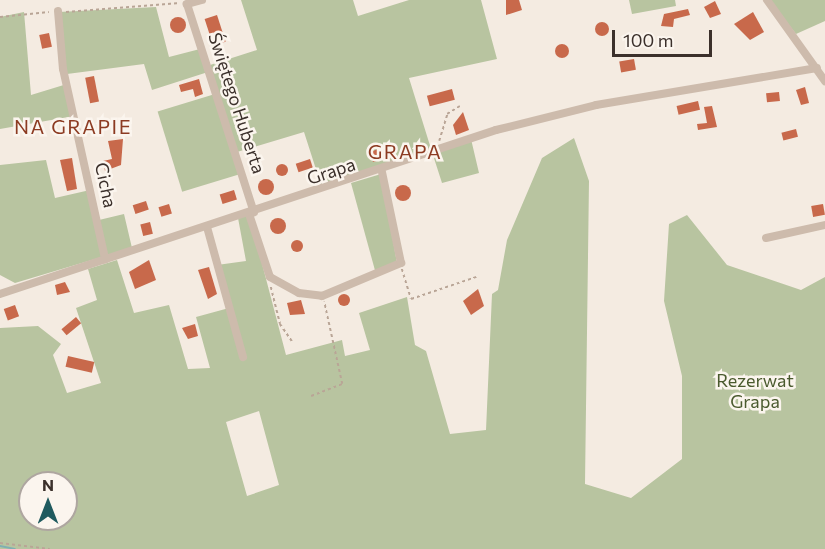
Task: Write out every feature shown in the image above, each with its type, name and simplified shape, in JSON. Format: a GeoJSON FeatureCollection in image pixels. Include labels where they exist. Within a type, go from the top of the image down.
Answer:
{"type":"FeatureCollection","features":[{"type":"Feature","properties":{"kind":"street"},"geometry":{"type":"LineString","coordinates":[[187,3],[202,0]]}},
{"type":"Feature","properties":{"kind":"street"},"geometry":{"type":"LineString","coordinates":[[767,0],[825,81]]}},
{"type":"Feature","properties":{"kind":"street","name":"Świętego Huberta"},"geometry":{"type":"LineString","coordinates":[[187,3],[270,277]]}},
{"type":"Feature","properties":{"kind":"street","name":"Cicha"},"geometry":{"type":"LineString","coordinates":[[58,12],[63,69],[105,259]]}},
{"type":"Feature","properties":{"kind":"street","name":"Grapa"},"geometry":{"type":"LineString","coordinates":[[0,294],[382,172],[437,150],[596,105],[817,68]]}},
{"type":"Feature","properties":{"kind":"street"},"geometry":{"type":"LineString","coordinates":[[270,277],[299,292],[322,296],[400,266],[382,172]]}},
{"type":"Feature","properties":{"kind":"street"},"geometry":{"type":"LineString","coordinates":[[766,238],[825,225]]}},
{"type":"Feature","properties":{"kind":"street"},"geometry":{"type":"LineString","coordinates":[[207,227],[243,357]]}},
{"type":"Feature","properties":{"kind":"path"},"geometry":{"type":"LineString","coordinates":[[0,17],[187,3]]}},
{"type":"Feature","properties":{"kind":"path"},"geometry":{"type":"LineString","coordinates":[[437,150],[447,114],[460,106]]}},
{"type":"Feature","properties":{"kind":"path"},"geometry":{"type":"LineString","coordinates":[[400,266],[411,299],[476,277]]}},
{"type":"Feature","properties":{"kind":"path"},"geometry":{"type":"LineString","coordinates":[[270,277],[280,324],[292,341]]}},
{"type":"Feature","properties":{"kind":"path"},"geometry":{"type":"LineString","coordinates":[[311,396],[342,384],[322,296]]}},
{"type":"Feature","properties":{"kind":"path"},"geometry":{"type":"LineString","coordinates":[[0,543],[50,549]]}},
{"type":"Feature","properties":{"kind":"green space"},"geometry":{"type":"Polygon","coordinates":[[[241,0],[353,0],[358,16],[409,0],[481,0],[497,59],[409,78],[432,152],[322,188],[304,132],[237,152],[210,65],[257,50],[241,0]]]}},
{"type":"Feature","properties":{"kind":"green space"},"geometry":{"type":"Polygon","coordinates":[[[629,0],[675,0],[676,6],[632,14],[629,0]]]}},
{"type":"Feature","properties":{"kind":"green space"},"geometry":{"type":"Polygon","coordinates":[[[769,0],[825,0],[825,21],[796,34],[769,0]]]}},
{"type":"Feature","properties":{"kind":"green space"},"geometry":{"type":"Polygon","coordinates":[[[156,7],[169,57],[200,49],[208,72],[152,90],[144,64],[67,74],[59,12],[156,7]]]}},
{"type":"Feature","properties":{"kind":"green space"},"geometry":{"type":"Polygon","coordinates":[[[24,12],[31,95],[67,84],[74,116],[0,129],[0,17],[24,12]]]}},
{"type":"Feature","properties":{"kind":"green space"},"geometry":{"type":"Polygon","coordinates":[[[215,94],[240,174],[182,192],[158,112],[215,94]]]}},
{"type":"Feature","properties":{"kind":"green space","name":"Rezerwat Grapa"},"geometry":{"type":"Polygon","coordinates":[[[574,138],[589,181],[585,484],[631,498],[682,459],[682,376],[664,301],[669,224],[687,215],[727,265],[801,290],[825,277],[825,549],[0,549],[0,328],[38,326],[61,344],[53,355],[67,393],[101,383],[76,308],[97,300],[88,269],[117,260],[134,313],[169,305],[188,369],[210,368],[196,317],[229,308],[217,265],[246,261],[238,218],[249,214],[286,355],[342,340],[345,356],[370,350],[359,313],[407,297],[415,345],[426,351],[450,434],[486,430],[492,294],[498,290],[507,240],[542,158],[574,138]],[[259,411],[226,422],[247,496],[279,485],[259,411]]]}},
{"type":"Feature","properties":{"kind":"green space"},"geometry":{"type":"Polygon","coordinates":[[[471,139],[479,173],[442,183],[432,152],[471,139]]]}},
{"type":"Feature","properties":{"kind":"green space"},"geometry":{"type":"Polygon","coordinates":[[[46,160],[55,198],[90,190],[99,220],[124,214],[132,248],[15,283],[0,275],[0,165],[46,160]]]}},
{"type":"Feature","properties":{"kind":"green space"},"geometry":{"type":"Polygon","coordinates":[[[381,174],[397,263],[376,274],[351,183],[381,174]]]}},
{"type":"Feature","properties":{"kind":"building"},"geometry":{"type":"Polygon","coordinates":[[[506,0],[519,0],[522,10],[506,15],[506,0]]]}},
{"type":"Feature","properties":{"kind":"building"},"geometry":{"type":"Polygon","coordinates":[[[715,1],[721,14],[710,18],[704,7],[715,1]]]}},
{"type":"Feature","properties":{"kind":"building"},"geometry":{"type":"Polygon","coordinates":[[[688,9],[690,15],[674,19],[673,27],[661,26],[664,14],[688,9]]]}},
{"type":"Feature","properties":{"kind":"building"},"geometry":{"type":"Polygon","coordinates":[[[753,12],[764,32],[750,40],[734,24],[753,12]]]}},
{"type":"Feature","properties":{"kind":"building"},"geometry":{"type":"Polygon","coordinates":[[[217,15],[226,42],[213,46],[205,19],[217,15]]]}},
{"type":"Feature","properties":{"kind":"building"},"geometry":{"type":"Polygon","coordinates":[[[175,17],[181,17],[186,25],[184,31],[175,33],[170,28],[170,22],[175,17]]]}},
{"type":"Feature","properties":{"kind":"building"},"geometry":{"type":"Polygon","coordinates":[[[602,22],[607,24],[609,29],[607,34],[602,36],[597,34],[595,29],[597,24],[602,22]]]}},
{"type":"Feature","properties":{"kind":"building"},"geometry":{"type":"Polygon","coordinates":[[[49,33],[52,47],[42,49],[39,35],[49,33]]]}},
{"type":"Feature","properties":{"kind":"building"},"geometry":{"type":"Polygon","coordinates":[[[562,44],[567,46],[569,51],[567,56],[562,58],[557,56],[555,51],[557,46],[562,44]]]}},
{"type":"Feature","properties":{"kind":"building"},"geometry":{"type":"Polygon","coordinates":[[[634,59],[636,70],[621,72],[619,62],[634,59]]]}},
{"type":"Feature","properties":{"kind":"building"},"geometry":{"type":"Polygon","coordinates":[[[94,76],[99,102],[90,103],[85,78],[94,76]]]}},
{"type":"Feature","properties":{"kind":"building"},"geometry":{"type":"Polygon","coordinates":[[[199,79],[203,94],[195,97],[193,89],[181,92],[179,85],[199,79]]]}},
{"type":"Feature","properties":{"kind":"building"},"geometry":{"type":"Polygon","coordinates":[[[805,87],[809,103],[801,105],[796,90],[805,87]]]}},
{"type":"Feature","properties":{"kind":"building"},"geometry":{"type":"Polygon","coordinates":[[[452,89],[455,100],[430,106],[427,96],[452,89]]]}},
{"type":"Feature","properties":{"kind":"building"},"geometry":{"type":"Polygon","coordinates":[[[779,92],[780,101],[767,102],[766,93],[779,92]]]}},
{"type":"Feature","properties":{"kind":"building"},"geometry":{"type":"Polygon","coordinates":[[[698,101],[700,110],[679,115],[677,106],[698,101]]]}},
{"type":"Feature","properties":{"kind":"building"},"geometry":{"type":"Polygon","coordinates":[[[712,106],[717,127],[698,130],[697,124],[707,123],[704,107],[712,106]]]}},
{"type":"Feature","properties":{"kind":"building"},"geometry":{"type":"Polygon","coordinates":[[[463,112],[469,130],[456,135],[453,125],[463,112]]]}},
{"type":"Feature","properties":{"kind":"building"},"geometry":{"type":"Polygon","coordinates":[[[796,129],[798,137],[783,140],[781,133],[796,129]]]}},
{"type":"Feature","properties":{"kind":"building"},"geometry":{"type":"Polygon","coordinates":[[[123,139],[121,165],[105,171],[103,161],[112,159],[108,141],[123,139]]]}},
{"type":"Feature","properties":{"kind":"building"},"geometry":{"type":"Polygon","coordinates":[[[384,147],[388,158],[373,162],[370,152],[384,147]]]}},
{"type":"Feature","properties":{"kind":"building"},"geometry":{"type":"Polygon","coordinates":[[[72,158],[77,189],[67,191],[60,160],[72,158]]]}},
{"type":"Feature","properties":{"kind":"building"},"geometry":{"type":"Polygon","coordinates":[[[310,159],[313,168],[299,172],[296,164],[310,159]]]}},
{"type":"Feature","properties":{"kind":"building"},"geometry":{"type":"Polygon","coordinates":[[[284,164],[287,165],[287,175],[280,176],[277,175],[276,168],[277,165],[284,164]]]}},
{"type":"Feature","properties":{"kind":"building"},"geometry":{"type":"Polygon","coordinates":[[[266,179],[272,181],[274,187],[272,193],[266,195],[260,193],[258,187],[260,181],[266,179]]]}},
{"type":"Feature","properties":{"kind":"building"},"geometry":{"type":"Polygon","coordinates":[[[403,185],[409,187],[411,193],[409,199],[403,201],[397,199],[395,193],[397,187],[403,185]]]}},
{"type":"Feature","properties":{"kind":"building"},"geometry":{"type":"Polygon","coordinates":[[[234,190],[237,200],[223,204],[220,194],[234,190]]]}},
{"type":"Feature","properties":{"kind":"building"},"geometry":{"type":"Polygon","coordinates":[[[146,201],[149,210],[135,214],[133,205],[146,201]]]}},
{"type":"Feature","properties":{"kind":"building"},"geometry":{"type":"Polygon","coordinates":[[[169,204],[172,214],[161,217],[158,207],[169,204]]]}},
{"type":"Feature","properties":{"kind":"building"},"geometry":{"type":"Polygon","coordinates":[[[823,204],[825,215],[813,217],[811,206],[823,204]]]}},
{"type":"Feature","properties":{"kind":"building"},"geometry":{"type":"Polygon","coordinates":[[[275,218],[281,218],[286,226],[284,232],[275,234],[270,229],[270,223],[275,218]]]}},
{"type":"Feature","properties":{"kind":"building"},"geometry":{"type":"Polygon","coordinates":[[[150,222],[153,234],[143,236],[140,224],[150,222]]]}},
{"type":"Feature","properties":{"kind":"building"},"geometry":{"type":"Polygon","coordinates":[[[299,240],[303,246],[299,252],[295,252],[291,244],[299,240]]]}},
{"type":"Feature","properties":{"kind":"building"},"geometry":{"type":"Polygon","coordinates":[[[149,260],[156,280],[135,289],[129,272],[149,260]]]}},
{"type":"Feature","properties":{"kind":"building"},"geometry":{"type":"Polygon","coordinates":[[[209,267],[217,294],[208,299],[198,270],[209,267]]]}},
{"type":"Feature","properties":{"kind":"building"},"geometry":{"type":"Polygon","coordinates":[[[65,282],[70,292],[57,295],[55,285],[65,282]]]}},
{"type":"Feature","properties":{"kind":"building"},"geometry":{"type":"Polygon","coordinates":[[[478,289],[484,306],[471,315],[463,301],[478,289]]]}},
{"type":"Feature","properties":{"kind":"building"},"geometry":{"type":"Polygon","coordinates":[[[346,294],[350,300],[346,306],[342,306],[338,298],[346,294]]]}},
{"type":"Feature","properties":{"kind":"building"},"geometry":{"type":"Polygon","coordinates":[[[301,300],[305,314],[290,315],[287,303],[301,300]]]}},
{"type":"Feature","properties":{"kind":"building"},"geometry":{"type":"Polygon","coordinates":[[[15,305],[19,316],[8,320],[4,309],[15,305]]]}},
{"type":"Feature","properties":{"kind":"building"},"geometry":{"type":"Polygon","coordinates":[[[76,317],[81,323],[67,335],[61,329],[76,317]]]}},
{"type":"Feature","properties":{"kind":"building"},"geometry":{"type":"Polygon","coordinates":[[[195,324],[198,336],[188,339],[182,328],[195,324]]]}},
{"type":"Feature","properties":{"kind":"building"},"geometry":{"type":"Polygon","coordinates":[[[68,356],[94,362],[92,373],[66,367],[68,356]]]}},
{"type":"Feature","properties":{"kind":"waterway"},"geometry":{"type":"LineString","coordinates":[[0,546],[15,549]]}},
{"type":"Feature","properties":{"kind":"district","name":"NA GRAPIE"},"geometry":{"type":"Point","coordinates":[73,126]}},
{"type":"Feature","properties":{"kind":"district","name":"GRAPA"},"geometry":{"type":"Point","coordinates":[405,151]}}]}
